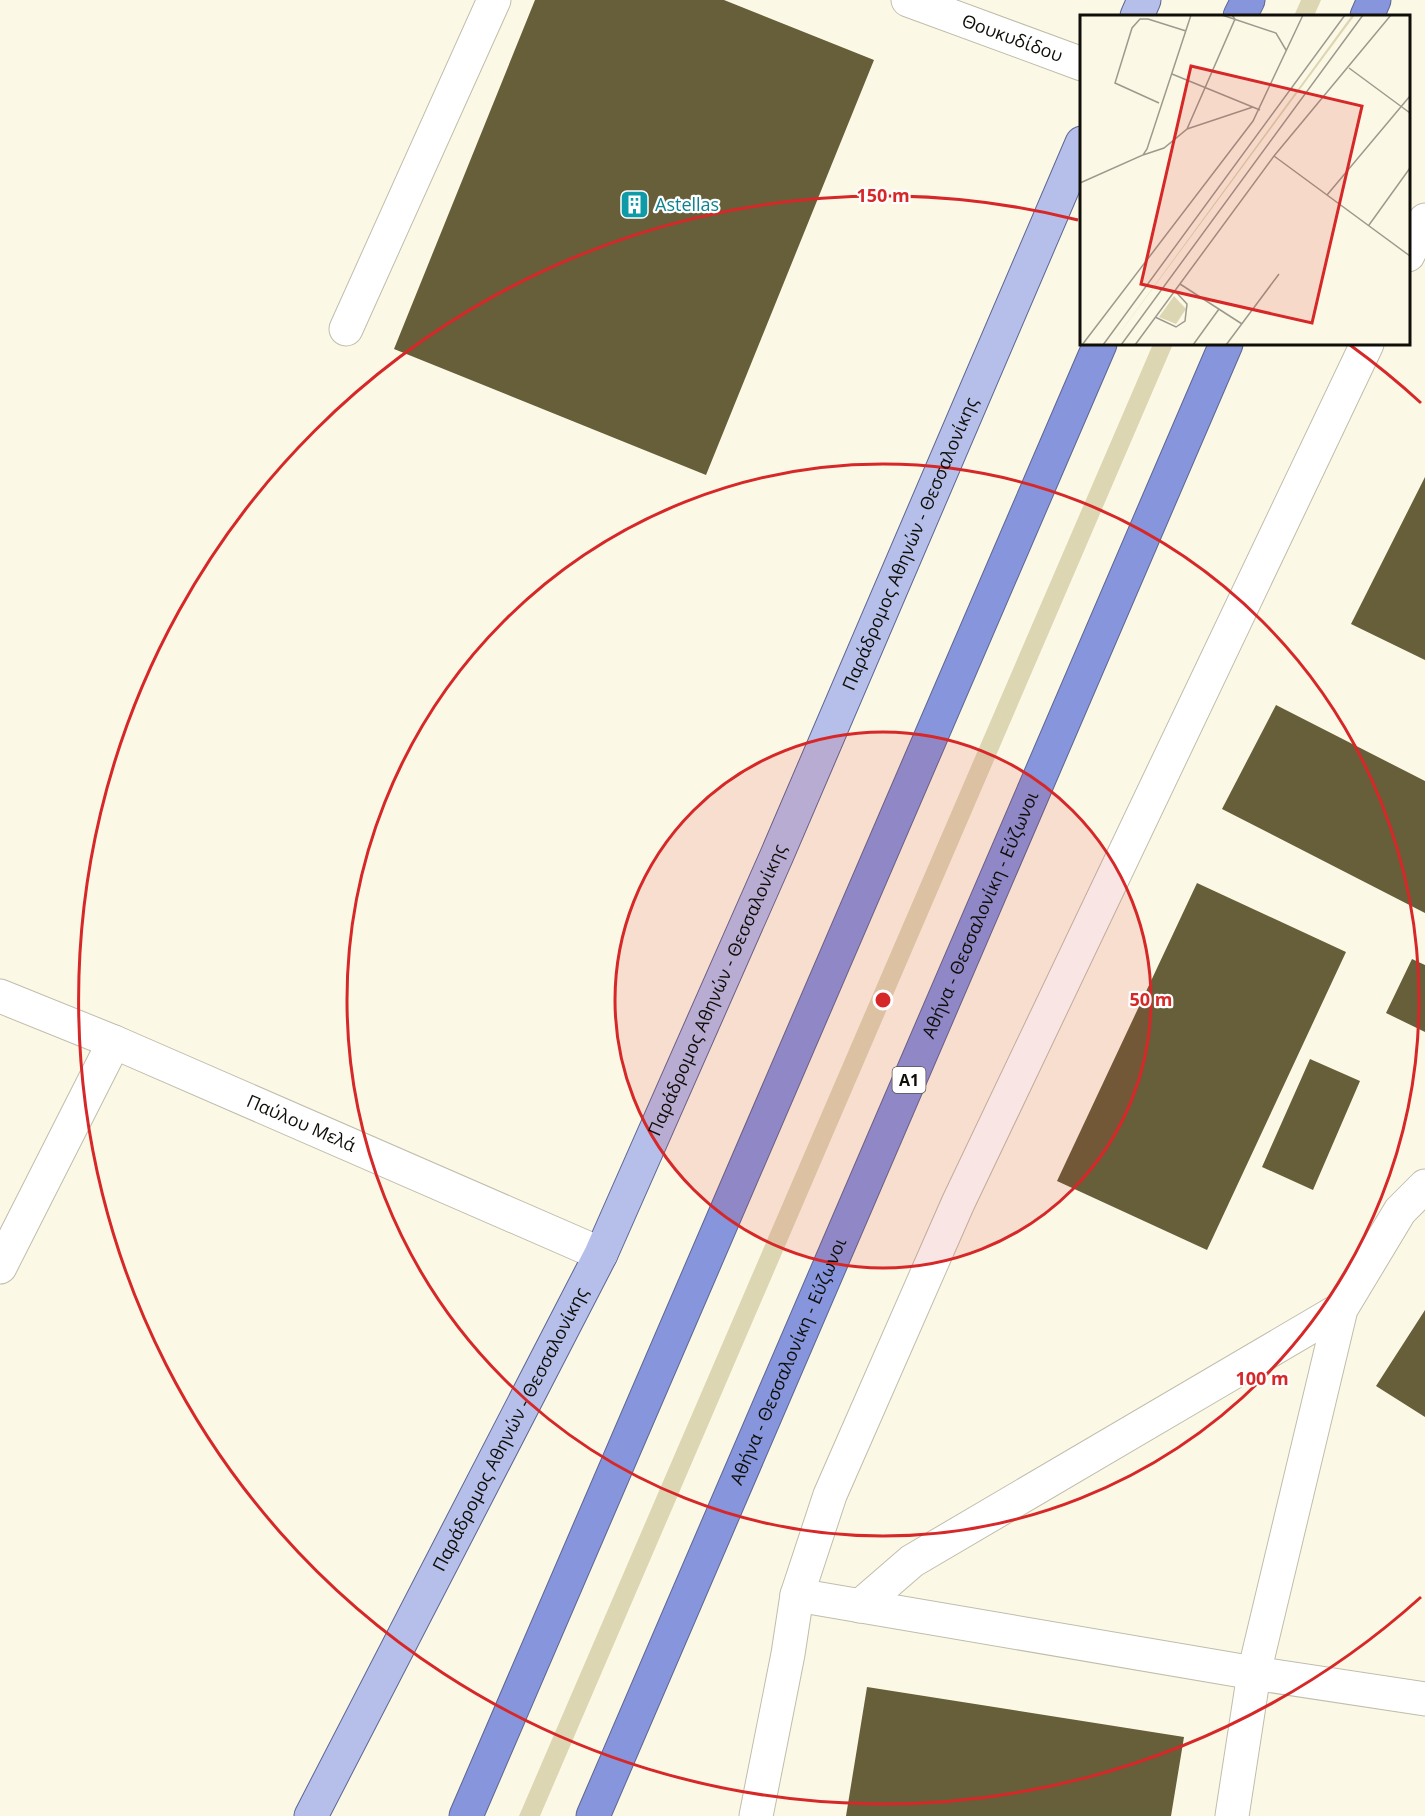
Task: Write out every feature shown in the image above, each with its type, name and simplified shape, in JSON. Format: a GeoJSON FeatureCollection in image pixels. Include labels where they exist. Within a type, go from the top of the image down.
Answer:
{"type":"FeatureCollection","features":[{"type":"Feature","properties":{"kind":"highway"},"geometry":{"type":"LineString","coordinates":[[1240,15],[1248,0]]}},
{"type":"Feature","properties":{"kind":"highway"},"geometry":{"type":"LineString","coordinates":[[1367,15],[1374,0]]}},
{"type":"Feature","properties":{"kind":"highway"},"geometry":{"type":"LineString","coordinates":[[466,1816],[1100,345]]}},
{"type":"Feature","properties":{"kind":"highway","name":"Αθήνα - Θεσσαλονίκη - Εύζωνοι"},"geometry":{"type":"LineString","coordinates":[[592,1816],[1226,345]]}},
{"type":"Feature","properties":{"kind":"main road","name":"Παράδρομος Αθηνών - Θεσσαλονίκης"},"geometry":{"type":"LineString","coordinates":[[311,1816],[602,1254],[1080,148]]}},
{"type":"Feature","properties":{"kind":"street"},"geometry":{"type":"LineString","coordinates":[[346,329],[494,0]]}},
{"type":"Feature","properties":{"kind":"street","name":"Θουκυδίδου"},"geometry":{"type":"LineString","coordinates":[[908,0],[1080,63]]}},
{"type":"Feature","properties":{"kind":"street"},"geometry":{"type":"LineString","coordinates":[[1410,251],[1425,220]]}},
{"type":"Feature","properties":{"kind":"street"},"geometry":{"type":"LineString","coordinates":[[756,1816],[788,1654],[797,1595],[830,1495],[958,1203],[1366,345]]}},
{"type":"Feature","properties":{"kind":"street","name":"Παύλου Μελά"},"geometry":{"type":"LineString","coordinates":[[0,996],[114,1042],[602,1254]]}},
{"type":"Feature","properties":{"kind":"street"},"geometry":{"type":"LineString","coordinates":[[0,1268],[114,1042]]}},
{"type":"Feature","properties":{"kind":"street"},"geometry":{"type":"LineString","coordinates":[[1232,1816],[1254,1673],[1341,1310],[1400,1211],[1425,1186]]}},
{"type":"Feature","properties":{"kind":"street"},"geometry":{"type":"LineString","coordinates":[[860,1606],[912,1561],[1341,1310]]}},
{"type":"Feature","properties":{"kind":"street"},"geometry":{"type":"LineString","coordinates":[[797,1595],[1254,1673],[1425,1699]]}},
{"type":"Feature","properties":{"kind":"shaded area"},"geometry":{"type":"Polygon","coordinates":[[[1301,0],[1321,0],[1314,15],[1294,15],[1301,0]]]}},
{"type":"Feature","properties":{"kind":"shaded area"},"geometry":{"type":"Polygon","coordinates":[[[1153,345],[1173,345],[540,1816],[519,1816],[1153,345]]]}},
{"type":"Feature","properties":{"kind":"building","name":"Astellas"},"geometry":{"type":"Polygon","coordinates":[[[535,0],[724,0],[874,60],[706,475],[394,349],[535,0]]]}},
{"type":"Feature","properties":{"kind":"building"},"geometry":{"type":"Polygon","coordinates":[[[1425,477],[1425,660],[1351,624],[1425,477]]]}},
{"type":"Feature","properties":{"kind":"building"},"geometry":{"type":"Polygon","coordinates":[[[1276,705],[1425,781],[1425,913],[1222,809],[1276,705]]]}},
{"type":"Feature","properties":{"kind":"building"},"geometry":{"type":"Polygon","coordinates":[[[1197,883],[1346,952],[1207,1250],[1057,1181],[1197,883]]]}},
{"type":"Feature","properties":{"kind":"building"},"geometry":{"type":"Polygon","coordinates":[[[1412,959],[1425,965],[1425,1032],[1386,1013],[1412,959]]]}},
{"type":"Feature","properties":{"kind":"building"},"geometry":{"type":"Polygon","coordinates":[[[1310,1059],[1360,1081],[1313,1190],[1262,1167],[1310,1059]]]}},
{"type":"Feature","properties":{"kind":"building"},"geometry":{"type":"Polygon","coordinates":[[[1425,1310],[1425,1417],[1376,1386],[1425,1310]]]}},
{"type":"Feature","properties":{"kind":"building"},"geometry":{"type":"Polygon","coordinates":[[[867,1687],[1184,1737],[1171,1816],[846,1816],[867,1687]]]}},
{"type":"Feature","properties":{"kind":"place","name":"Astellas"},"geometry":{"type":"Point","coordinates":[634,205]}}]}
